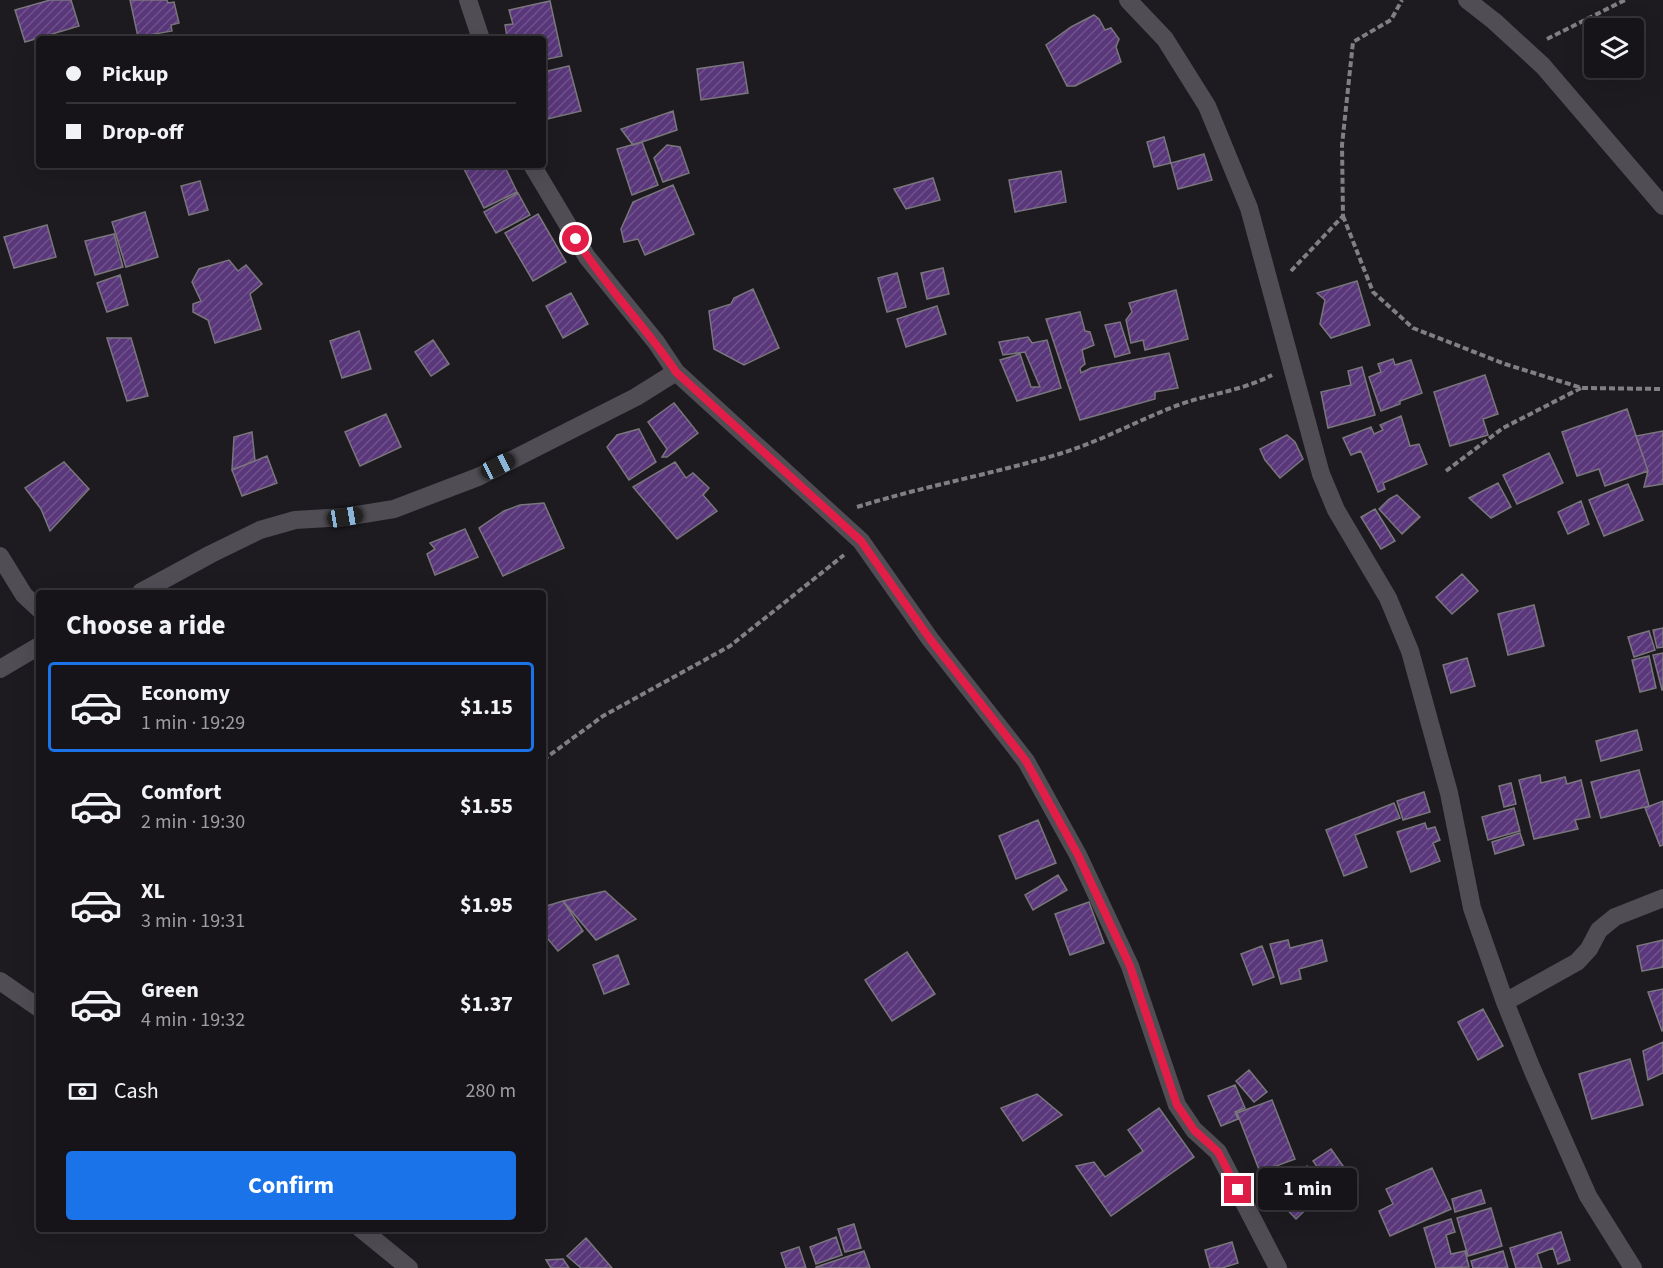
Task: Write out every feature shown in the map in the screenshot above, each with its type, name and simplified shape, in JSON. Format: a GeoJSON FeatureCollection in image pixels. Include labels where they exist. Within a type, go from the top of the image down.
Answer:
{"type":"FeatureCollection","features":[{"type":"Feature","properties":{"kind":"street"},"geometry":{"type":"LineString","coordinates":[[468,0],[480,36]]}},
{"type":"Feature","properties":{"kind":"street"},"geometry":{"type":"LineString","coordinates":[[1128,0],[1164,39],[1207,106],[1249,208],[1321,474],[1336,510],[1388,598],[1410,651],[1449,793],[1472,908],[1505,1002],[1588,1196],[1632,1268]]}},
{"type":"Feature","properties":{"kind":"street"},"geometry":{"type":"LineString","coordinates":[[1467,0],[1494,21],[1543,66],[1663,206]]}},
{"type":"Feature","properties":{"kind":"street"},"geometry":{"type":"LineString","coordinates":[[534,168],[587,257],[656,342],[676,372],[861,541],[930,639],[1026,761],[1078,855],[1130,966],[1177,1105],[1194,1130],[1218,1152],[1278,1268]]}},
{"type":"Feature","properties":{"kind":"street"},"geometry":{"type":"LineString","coordinates":[[145,590],[260,530],[295,520],[345,517],[394,509],[478,477],[636,397],[676,372]]}},
{"type":"Feature","properties":{"kind":"street"},"geometry":{"type":"LineString","coordinates":[[0,556],[24,595],[36,606]]}},
{"type":"Feature","properties":{"kind":"street"},"geometry":{"type":"LineString","coordinates":[[0,669],[36,648]]}},
{"type":"Feature","properties":{"kind":"street"},"geometry":{"type":"LineString","coordinates":[[1505,1002],[1577,962],[1589,949],[1599,930],[1615,917],[1663,898]]}},
{"type":"Feature","properties":{"kind":"street"},"geometry":{"type":"LineString","coordinates":[[0,981],[36,1006]]}},
{"type":"Feature","properties":{"kind":"street"},"geometry":{"type":"LineString","coordinates":[[365,1232],[409,1268]]}},
{"type":"Feature","properties":{"kind":"path"},"geometry":{"type":"LineString","coordinates":[[1402,0],[1391,20],[1353,42],[1342,145],[1342,216],[1373,292],[1413,328],[1505,364],[1582,388],[1663,389]]}},
{"type":"Feature","properties":{"kind":"path"},"geometry":{"type":"LineString","coordinates":[[1525,50],[1625,0]]}},
{"type":"Feature","properties":{"kind":"path"},"geometry":{"type":"LineString","coordinates":[[1272,289],[1310,252],[1342,216]]}},
{"type":"Feature","properties":{"kind":"path"},"geometry":{"type":"LineString","coordinates":[[832,514],[1059,454],[1108,437],[1139,421],[1184,404],[1251,385],[1291,365]]}},
{"type":"Feature","properties":{"kind":"path"},"geometry":{"type":"LineString","coordinates":[[1446,471],[1503,428],[1582,388]]}},
{"type":"Feature","properties":{"kind":"path"},"geometry":{"type":"LineString","coordinates":[[546,758],[603,716],[730,646],[861,541]]}},
{"type":"Feature","properties":{"kind":"building"},"geometry":{"type":"Polygon","coordinates":[[[50,0],[71,0],[79,26],[45,36],[36,36],[36,39],[25,42],[15,10],[50,0]]]}},
{"type":"Feature","properties":{"kind":"building"},"geometry":{"type":"Polygon","coordinates":[[[130,0],[174,2],[179,23],[171,25],[172,31],[138,36],[130,0]]]}},
{"type":"Feature","properties":{"kind":"building"},"geometry":{"type":"Polygon","coordinates":[[[550,1],[562,56],[546,59],[546,36],[507,36],[505,25],[513,24],[509,10],[550,1]]]}},
{"type":"Feature","properties":{"kind":"building"},"geometry":{"type":"Polygon","coordinates":[[[1094,15],[1105,30],[1111,28],[1119,39],[1116,47],[1121,62],[1075,86],[1067,86],[1046,45],[1071,27],[1094,15]]]}},
{"type":"Feature","properties":{"kind":"building"},"geometry":{"type":"Polygon","coordinates":[[[743,62],[748,93],[701,100],[697,69],[743,62]]]}},
{"type":"Feature","properties":{"kind":"building"},"geometry":{"type":"Polygon","coordinates":[[[569,66],[581,111],[546,119],[546,71],[569,66]]]}},
{"type":"Feature","properties":{"kind":"building"},"geometry":{"type":"Polygon","coordinates":[[[673,111],[677,130],[633,145],[621,129],[673,111]]]}},
{"type":"Feature","properties":{"kind":"building"},"geometry":{"type":"Polygon","coordinates":[[[1164,137],[1171,163],[1154,167],[1147,142],[1164,137]]]}},
{"type":"Feature","properties":{"kind":"building"},"geometry":{"type":"Polygon","coordinates":[[[642,142],[658,185],[632,195],[617,149],[642,142]]]}},
{"type":"Feature","properties":{"kind":"building"},"geometry":{"type":"Polygon","coordinates":[[[667,145],[680,147],[689,173],[663,182],[654,158],[667,145]]]}},
{"type":"Feature","properties":{"kind":"building"},"geometry":{"type":"Polygon","coordinates":[[[1204,154],[1212,180],[1178,189],[1171,163],[1204,154]]]}},
{"type":"Feature","properties":{"kind":"building"},"geometry":{"type":"Polygon","coordinates":[[[464,168],[505,168],[517,192],[484,208],[464,168]]]}},
{"type":"Feature","properties":{"kind":"building"},"geometry":{"type":"Polygon","coordinates":[[[1061,171],[1066,202],[1015,212],[1009,180],[1061,171]]]}},
{"type":"Feature","properties":{"kind":"building"},"geometry":{"type":"Polygon","coordinates":[[[933,178],[940,200],[906,209],[894,189],[933,178]]]}},
{"type":"Feature","properties":{"kind":"building"},"geometry":{"type":"Polygon","coordinates":[[[200,181],[208,210],[189,215],[181,186],[200,181]]]}},
{"type":"Feature","properties":{"kind":"building"},"geometry":{"type":"Polygon","coordinates":[[[673,185],[694,234],[645,255],[638,239],[624,242],[621,229],[633,202],[673,185]]]}},
{"type":"Feature","properties":{"kind":"building"},"geometry":{"type":"Polygon","coordinates":[[[518,193],[530,215],[496,233],[484,212],[518,193]]]}},
{"type":"Feature","properties":{"kind":"building"},"geometry":{"type":"Polygon","coordinates":[[[145,212],[158,257],[126,267],[112,222],[145,212]]]}},
{"type":"Feature","properties":{"kind":"building"},"geometry":{"type":"Polygon","coordinates":[[[538,214],[566,262],[533,281],[505,233],[538,214]]]}},
{"type":"Feature","properties":{"kind":"building"},"geometry":{"type":"Polygon","coordinates":[[[47,225],[56,257],[14,268],[4,237],[47,225]]]}},
{"type":"Feature","properties":{"kind":"building"},"geometry":{"type":"Polygon","coordinates":[[[114,234],[123,267],[95,275],[85,241],[114,234]]]}},
{"type":"Feature","properties":{"kind":"building"},"geometry":{"type":"Polygon","coordinates":[[[229,260],[238,271],[246,265],[262,284],[250,294],[261,329],[215,343],[208,320],[193,312],[193,304],[201,301],[192,282],[199,269],[229,260]]]}},
{"type":"Feature","properties":{"kind":"building"},"geometry":{"type":"Polygon","coordinates":[[[943,268],[949,294],[927,299],[921,273],[943,268]]]}},
{"type":"Feature","properties":{"kind":"building"},"geometry":{"type":"Polygon","coordinates":[[[897,273],[906,307],[887,312],[878,278],[897,273]]]}},
{"type":"Feature","properties":{"kind":"building"},"geometry":{"type":"Polygon","coordinates":[[[120,275],[128,305],[107,312],[97,283],[120,275]]]}},
{"type":"Feature","properties":{"kind":"building"},"geometry":{"type":"Polygon","coordinates":[[[1357,281],[1370,325],[1331,338],[1320,324],[1325,300],[1317,293],[1357,281]]]}},
{"type":"Feature","properties":{"kind":"building"},"geometry":{"type":"Polygon","coordinates":[[[753,289],[779,348],[744,365],[714,349],[709,311],[731,304],[734,298],[753,289]]]}},
{"type":"Feature","properties":{"kind":"building"},"geometry":{"type":"Polygon","coordinates":[[[1176,290],[1188,339],[1145,350],[1143,340],[1131,343],[1126,320],[1132,312],[1129,303],[1176,290]]]}},
{"type":"Feature","properties":{"kind":"building"},"geometry":{"type":"Polygon","coordinates":[[[571,293],[588,324],[563,338],[546,306],[571,293]]]}},
{"type":"Feature","properties":{"kind":"building"},"geometry":{"type":"Polygon","coordinates":[[[937,306],[946,334],[906,347],[897,319],[937,306]]]}},
{"type":"Feature","properties":{"kind":"building"},"geometry":{"type":"Polygon","coordinates":[[[1080,312],[1085,331],[1090,332],[1094,345],[1082,350],[1085,364],[1080,368],[1081,373],[1091,368],[1169,353],[1178,388],[1155,392],[1155,399],[1080,420],[1046,319],[1080,312]]]}},
{"type":"Feature","properties":{"kind":"building"},"geometry":{"type":"Polygon","coordinates":[[[1120,322],[1130,353],[1115,357],[1105,325],[1120,322]]]}},
{"type":"Feature","properties":{"kind":"building"},"geometry":{"type":"Polygon","coordinates":[[[359,331],[371,369],[342,378],[330,341],[359,331]]]}},
{"type":"Feature","properties":{"kind":"building"},"geometry":{"type":"Polygon","coordinates":[[[1028,337],[1032,343],[1047,340],[1061,388],[1017,401],[1000,360],[1020,354],[1031,387],[1040,387],[1025,352],[1003,355],[999,342],[1028,337]]]}},
{"type":"Feature","properties":{"kind":"building"},"geometry":{"type":"Polygon","coordinates":[[[107,338],[131,338],[148,396],[127,401],[107,338]]]}},
{"type":"Feature","properties":{"kind":"building"},"geometry":{"type":"Polygon","coordinates":[[[433,340],[449,364],[431,376],[415,352],[433,340]]]}},
{"type":"Feature","properties":{"kind":"building"},"geometry":{"type":"Polygon","coordinates":[[[1393,359],[1395,365],[1411,360],[1422,393],[1381,411],[1369,377],[1381,372],[1378,364],[1393,359]]]}},
{"type":"Feature","properties":{"kind":"building"},"geometry":{"type":"Polygon","coordinates":[[[1362,367],[1375,415],[1328,428],[1321,392],[1351,385],[1348,371],[1362,367]]]}},
{"type":"Feature","properties":{"kind":"building"},"geometry":{"type":"Polygon","coordinates":[[[1485,375],[1498,414],[1483,419],[1488,435],[1450,446],[1434,392],[1485,375]]]}},
{"type":"Feature","properties":{"kind":"building"},"geometry":{"type":"Polygon","coordinates":[[[674,403],[698,433],[667,457],[662,457],[667,449],[648,422],[674,403]]]}},
{"type":"Feature","properties":{"kind":"building"},"geometry":{"type":"Polygon","coordinates":[[[1627,409],[1648,471],[1605,486],[1599,469],[1577,476],[1562,432],[1627,409]]]}},
{"type":"Feature","properties":{"kind":"building"},"geometry":{"type":"Polygon","coordinates":[[[386,414],[401,447],[360,466],[345,432],[386,414]]]}},
{"type":"Feature","properties":{"kind":"building"},"geometry":{"type":"Polygon","coordinates":[[[1401,416],[1410,446],[1419,444],[1427,464],[1383,483],[1385,489],[1378,492],[1361,451],[1351,455],[1343,438],[1371,427],[1374,434],[1383,430],[1380,425],[1401,416]]]}},
{"type":"Feature","properties":{"kind":"building"},"geometry":{"type":"Polygon","coordinates":[[[639,429],[656,462],[629,480],[607,447],[617,435],[639,429]]]}},
{"type":"Feature","properties":{"kind":"building"},"geometry":{"type":"Polygon","coordinates":[[[1663,431],[1663,484],[1644,487],[1648,471],[1636,436],[1663,431]]]}},
{"type":"Feature","properties":{"kind":"building"},"geometry":{"type":"Polygon","coordinates":[[[252,432],[255,461],[232,470],[234,437],[252,432]]]}},
{"type":"Feature","properties":{"kind":"building"},"geometry":{"type":"Polygon","coordinates":[[[1287,435],[1295,442],[1303,459],[1280,478],[1265,460],[1260,449],[1287,435]]]}},
{"type":"Feature","properties":{"kind":"building"},"geometry":{"type":"Polygon","coordinates":[[[1549,453],[1563,483],[1517,504],[1503,475],[1549,453]]]}},
{"type":"Feature","properties":{"kind":"building"},"geometry":{"type":"Polygon","coordinates":[[[267,456],[277,483],[242,496],[232,470],[267,456]]]}},
{"type":"Feature","properties":{"kind":"building"},"geometry":{"type":"Polygon","coordinates":[[[64,462],[89,489],[50,531],[41,509],[25,488],[64,462]]]}},
{"type":"Feature","properties":{"kind":"building"},"geometry":{"type":"Polygon","coordinates":[[[675,462],[686,478],[693,473],[709,488],[703,495],[717,511],[677,539],[633,487],[675,462]]]}},
{"type":"Feature","properties":{"kind":"building"},"geometry":{"type":"Polygon","coordinates":[[[1498,483],[1511,507],[1491,518],[1469,498],[1498,483]]]}},
{"type":"Feature","properties":{"kind":"building"},"geometry":{"type":"Polygon","coordinates":[[[1628,484],[1643,520],[1604,536],[1589,500],[1628,484]]]}},
{"type":"Feature","properties":{"kind":"building"},"geometry":{"type":"Polygon","coordinates":[[[1397,495],[1420,517],[1402,534],[1379,509],[1397,495]]]}},
{"type":"Feature","properties":{"kind":"building"},"geometry":{"type":"Polygon","coordinates":[[[1581,501],[1589,524],[1568,534],[1558,512],[1581,501]]]}},
{"type":"Feature","properties":{"kind":"building"},"geometry":{"type":"Polygon","coordinates":[[[544,503],[564,548],[503,576],[479,528],[504,511],[520,505],[544,503]]]}},
{"type":"Feature","properties":{"kind":"building"},"geometry":{"type":"Polygon","coordinates":[[[1375,509],[1395,541],[1381,549],[1361,517],[1375,509]]]}},
{"type":"Feature","properties":{"kind":"building"},"geometry":{"type":"Polygon","coordinates":[[[465,529],[478,557],[435,575],[427,554],[435,549],[430,543],[465,529]]]}},
{"type":"Feature","properties":{"kind":"building"},"geometry":{"type":"Polygon","coordinates":[[[1462,574],[1478,591],[1452,614],[1436,597],[1462,574]]]}},
{"type":"Feature","properties":{"kind":"building"},"geometry":{"type":"Polygon","coordinates":[[[1534,605],[1544,646],[1508,655],[1498,614],[1534,605]]]}},
{"type":"Feature","properties":{"kind":"building"},"geometry":{"type":"Polygon","coordinates":[[[1663,628],[1663,647],[1657,648],[1653,630],[1663,628]]]}},
{"type":"Feature","properties":{"kind":"building"},"geometry":{"type":"Polygon","coordinates":[[[1649,631],[1655,650],[1634,657],[1628,637],[1649,631]]]}},
{"type":"Feature","properties":{"kind":"building"},"geometry":{"type":"Polygon","coordinates":[[[1663,653],[1663,690],[1662,690],[1653,655],[1663,653]]]}},
{"type":"Feature","properties":{"kind":"building"},"geometry":{"type":"Polygon","coordinates":[[[1649,656],[1656,688],[1640,692],[1632,660],[1649,656]]]}},
{"type":"Feature","properties":{"kind":"building"},"geometry":{"type":"Polygon","coordinates":[[[1467,658],[1475,686],[1451,693],[1443,665],[1467,658]]]}},
{"type":"Feature","properties":{"kind":"building"},"geometry":{"type":"Polygon","coordinates":[[[1637,730],[1642,750],[1601,761],[1596,741],[1637,730]]]}},
{"type":"Feature","properties":{"kind":"building"},"geometry":{"type":"Polygon","coordinates":[[[1639,770],[1649,806],[1601,818],[1591,782],[1639,770]]]}},
{"type":"Feature","properties":{"kind":"building"},"geometry":{"type":"Polygon","coordinates":[[[1540,775],[1541,783],[1565,777],[1567,784],[1581,780],[1590,817],[1575,820],[1578,829],[1534,839],[1519,780],[1540,775]]]}},
{"type":"Feature","properties":{"kind":"building"},"geometry":{"type":"Polygon","coordinates":[[[1511,783],[1516,804],[1504,807],[1499,786],[1511,783]]]}},
{"type":"Feature","properties":{"kind":"building"},"geometry":{"type":"Polygon","coordinates":[[[1424,792],[1430,812],[1403,820],[1397,801],[1424,792]]]}},
{"type":"Feature","properties":{"kind":"building"},"geometry":{"type":"Polygon","coordinates":[[[1663,801],[1663,845],[1660,846],[1645,808],[1663,801]]]}},
{"type":"Feature","properties":{"kind":"building"},"geometry":{"type":"Polygon","coordinates":[[[1394,803],[1400,818],[1355,835],[1367,867],[1344,876],[1326,830],[1394,803]]]}},
{"type":"Feature","properties":{"kind":"building"},"geometry":{"type":"Polygon","coordinates":[[[1514,808],[1520,831],[1488,840],[1482,817],[1514,808]]]}},
{"type":"Feature","properties":{"kind":"building"},"geometry":{"type":"Polygon","coordinates":[[[1038,820],[1056,863],[1016,879],[999,836],[1038,820]]]}},
{"type":"Feature","properties":{"kind":"building"},"geometry":{"type":"Polygon","coordinates":[[[1425,823],[1427,829],[1435,827],[1440,840],[1433,843],[1440,861],[1411,872],[1397,832],[1425,823]]]}},
{"type":"Feature","properties":{"kind":"building"},"geometry":{"type":"Polygon","coordinates":[[[1520,833],[1524,845],[1495,854],[1492,842],[1520,833]]]}},
{"type":"Feature","properties":{"kind":"building"},"geometry":{"type":"Polygon","coordinates":[[[1058,875],[1067,890],[1033,910],[1025,895],[1058,875]]]}},
{"type":"Feature","properties":{"kind":"building"},"geometry":{"type":"Polygon","coordinates":[[[605,891],[636,919],[596,940],[563,901],[605,891]]]}},
{"type":"Feature","properties":{"kind":"building"},"geometry":{"type":"Polygon","coordinates":[[[563,901],[583,931],[558,951],[546,937],[546,906],[563,901]]]}},
{"type":"Feature","properties":{"kind":"building"},"geometry":{"type":"Polygon","coordinates":[[[1089,902],[1104,943],[1070,955],[1055,914],[1089,902]]]}},
{"type":"Feature","properties":{"kind":"building"},"geometry":{"type":"Polygon","coordinates":[[[1288,940],[1290,948],[1322,940],[1327,961],[1299,969],[1301,979],[1281,984],[1270,944],[1288,940]]]}},
{"type":"Feature","properties":{"kind":"building"},"geometry":{"type":"Polygon","coordinates":[[[1663,940],[1663,967],[1642,971],[1637,946],[1663,940]]]}},
{"type":"Feature","properties":{"kind":"building"},"geometry":{"type":"Polygon","coordinates":[[[1262,946],[1274,977],[1253,985],[1241,954],[1262,946]]]}},
{"type":"Feature","properties":{"kind":"building"},"geometry":{"type":"Polygon","coordinates":[[[907,952],[935,994],[892,1021],[865,980],[907,952]]]}},
{"type":"Feature","properties":{"kind":"building"},"geometry":{"type":"Polygon","coordinates":[[[618,955],[629,984],[604,994],[593,965],[618,955]]]}},
{"type":"Feature","properties":{"kind":"building"},"geometry":{"type":"Polygon","coordinates":[[[1663,989],[1663,1030],[1662,1031],[1648,992],[1663,989]]]}},
{"type":"Feature","properties":{"kind":"building"},"geometry":{"type":"Polygon","coordinates":[[[1483,1009],[1503,1046],[1478,1060],[1458,1022],[1483,1009]]]}},
{"type":"Feature","properties":{"kind":"building"},"geometry":{"type":"Polygon","coordinates":[[[1663,1042],[1663,1073],[1648,1080],[1643,1051],[1663,1042]]]}},
{"type":"Feature","properties":{"kind":"building"},"geometry":{"type":"Polygon","coordinates":[[[1630,1059],[1643,1105],[1592,1119],[1579,1074],[1630,1059]]]}},
{"type":"Feature","properties":{"kind":"building"},"geometry":{"type":"Polygon","coordinates":[[[1249,1070],[1267,1092],[1254,1102],[1236,1081],[1249,1070]]]}},
{"type":"Feature","properties":{"kind":"building"},"geometry":{"type":"Polygon","coordinates":[[[1235,1085],[1245,1108],[1235,1112],[1238,1119],[1221,1126],[1208,1096],[1235,1085]]]}},
{"type":"Feature","properties":{"kind":"building"},"geometry":{"type":"Polygon","coordinates":[[[1037,1094],[1062,1115],[1023,1141],[1001,1108],[1037,1094]]]}},
{"type":"Feature","properties":{"kind":"building"},"geometry":{"type":"Polygon","coordinates":[[[1272,1100],[1295,1159],[1260,1172],[1237,1113],[1272,1100]]]}},
{"type":"Feature","properties":{"kind":"building"},"geometry":{"type":"Polygon","coordinates":[[[1159,1108],[1194,1157],[1111,1216],[1076,1166],[1094,1162],[1105,1177],[1143,1151],[1128,1130],[1159,1108]]]}},
{"type":"Feature","properties":{"kind":"building"},"geometry":{"type":"Polygon","coordinates":[[[1331,1149],[1358,1187],[1340,1199],[1313,1161],[1331,1149]]]}},
{"type":"Feature","properties":{"kind":"building"},"geometry":{"type":"Polygon","coordinates":[[[1307,1166],[1328,1188],[1296,1219],[1275,1197],[1307,1166]]]}},
{"type":"Feature","properties":{"kind":"building"},"geometry":{"type":"Polygon","coordinates":[[[1432,1168],[1451,1209],[1390,1236],[1379,1211],[1393,1204],[1386,1189],[1432,1168]]]}},
{"type":"Feature","properties":{"kind":"building"},"geometry":{"type":"Polygon","coordinates":[[[1481,1190],[1485,1203],[1455,1212],[1452,1199],[1481,1190]]]}},
{"type":"Feature","properties":{"kind":"building"},"geometry":{"type":"Polygon","coordinates":[[[1491,1208],[1502,1246],[1468,1256],[1457,1218],[1491,1208]]]}},
{"type":"Feature","properties":{"kind":"building"},"geometry":{"type":"Polygon","coordinates":[[[1451,1219],[1455,1232],[1446,1235],[1451,1254],[1465,1251],[1469,1267],[1436,1268],[1424,1228],[1451,1219]]]}},
{"type":"Feature","properties":{"kind":"building"},"geometry":{"type":"Polygon","coordinates":[[[854,1224],[861,1248],[845,1252],[838,1229],[854,1224]]]}},
{"type":"Feature","properties":{"kind":"building"},"geometry":{"type":"Polygon","coordinates":[[[1561,1232],[1570,1260],[1558,1264],[1553,1248],[1537,1254],[1542,1268],[1516,1268],[1510,1248],[1561,1232]]]}},
{"type":"Feature","properties":{"kind":"building"},"geometry":{"type":"Polygon","coordinates":[[[836,1237],[842,1255],[816,1264],[810,1247],[836,1237]]]}},
{"type":"Feature","properties":{"kind":"building"},"geometry":{"type":"Polygon","coordinates":[[[586,1238],[612,1268],[581,1268],[567,1256],[586,1238]]]}},
{"type":"Feature","properties":{"kind":"building"},"geometry":{"type":"Polygon","coordinates":[[[1232,1242],[1238,1263],[1222,1268],[1210,1268],[1205,1250],[1232,1242]]]}},
{"type":"Feature","properties":{"kind":"building"},"geometry":{"type":"Polygon","coordinates":[[[799,1247],[806,1268],[786,1268],[781,1253],[799,1247]]]}},
{"type":"Feature","properties":{"kind":"building"},"geometry":{"type":"Polygon","coordinates":[[[864,1251],[870,1268],[816,1268],[816,1267],[864,1251]]]}},
{"type":"Feature","properties":{"kind":"building"},"geometry":{"type":"Polygon","coordinates":[[[1503,1251],[1508,1268],[1473,1268],[1471,1261],[1503,1251]]]}},
{"type":"Feature","properties":{"kind":"building"},"geometry":{"type":"Polygon","coordinates":[[[563,1259],[569,1268],[551,1268],[546,1260],[563,1259]]]}},
{"type":"Feature","properties":{"kind":"route"},"geometry":{"type":"LineString","coordinates":[[576,239],[587,257],[656,342],[676,372],[861,541],[930,639],[1026,761],[1078,855],[1130,966],[1177,1105],[1194,1130],[1218,1152],[1238,1190]]}}]}
